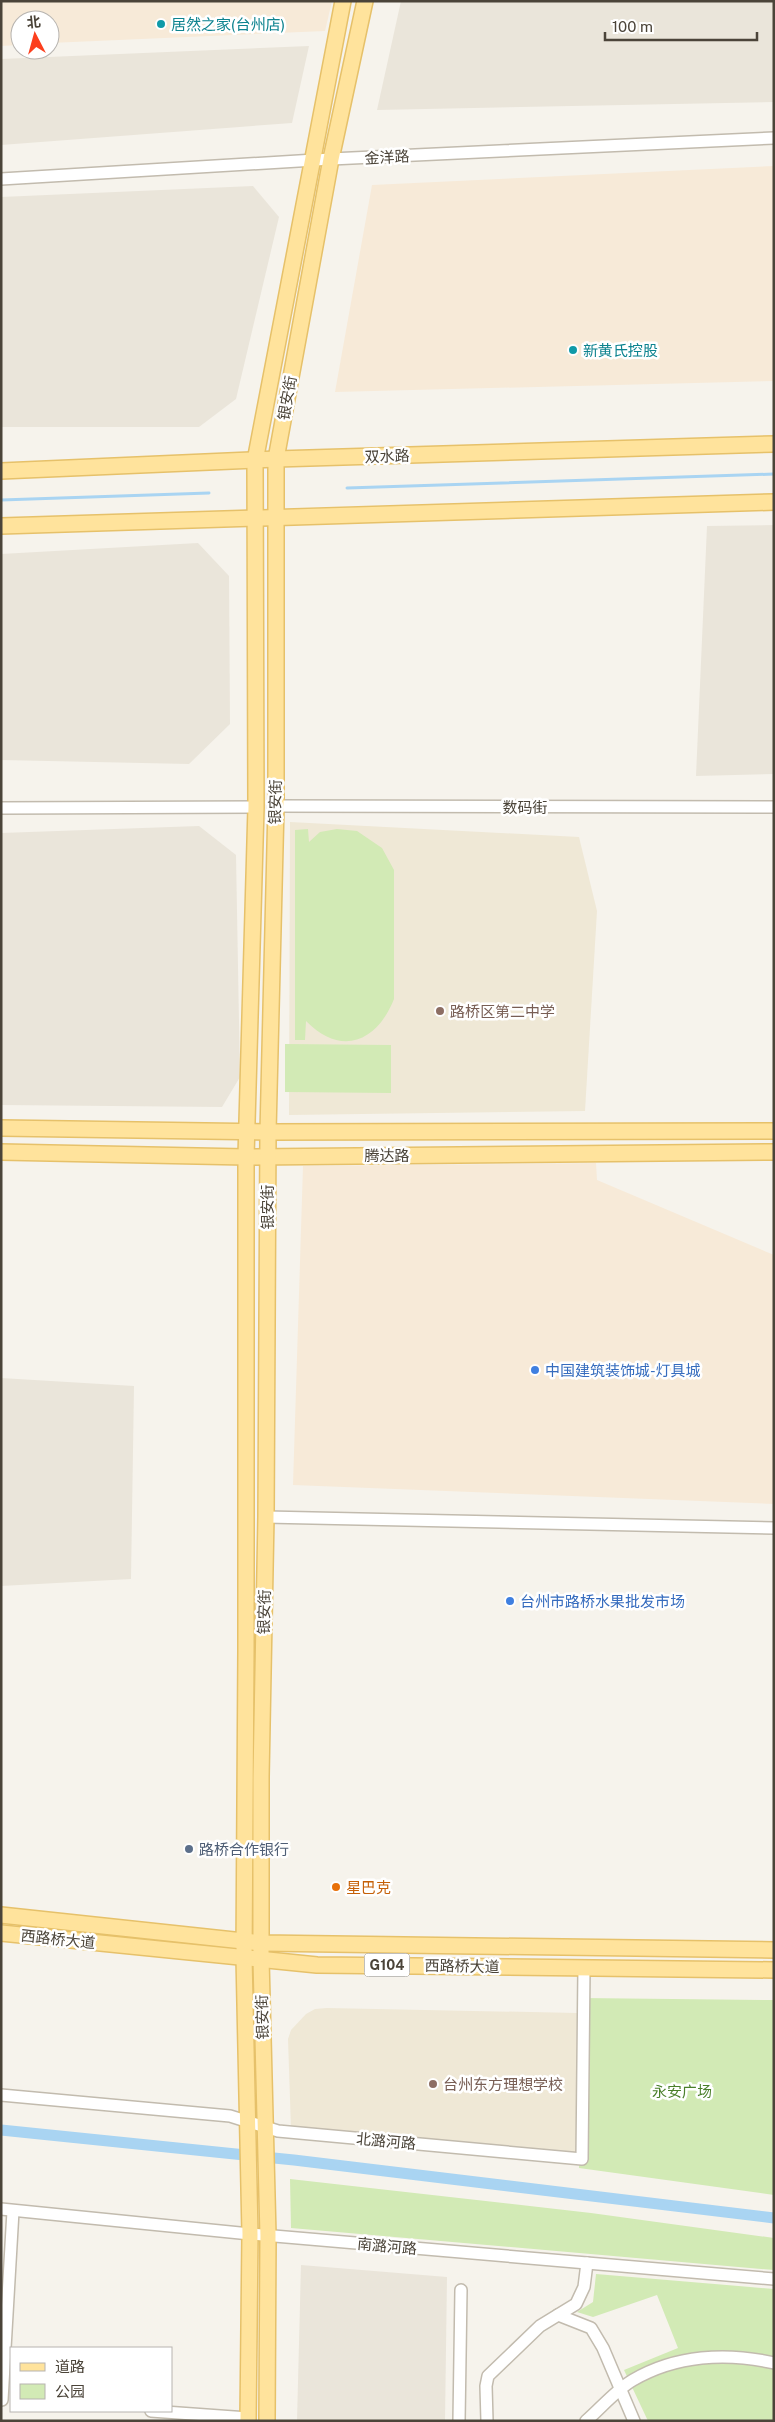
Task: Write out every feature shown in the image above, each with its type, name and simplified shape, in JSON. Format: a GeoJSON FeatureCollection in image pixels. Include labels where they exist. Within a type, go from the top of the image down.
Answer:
{"type":"FeatureCollection","features":[{"type":"Feature","properties":{"kind":"main road","name":"银安街"},"geometry":{"type":"LineString","coordinates":[[248,2419],[250,2234],[244,1957],[246,1157],[256,807],[256,461],[344,1]]}},
{"type":"Feature","properties":{"kind":"main road","name":"银安街"},"geometry":{"type":"LineString","coordinates":[[267,2421],[268,2235],[261,1959],[260,1777],[266,1517],[267,1156],[276,806],[276,460],[331,160],[365,1]]}},
{"type":"Feature","properties":{"kind":"main road","name":"双水路"},"geometry":{"type":"LineString","coordinates":[[1,471],[774,444]]}},
{"type":"Feature","properties":{"kind":"main road"},"geometry":{"type":"LineString","coordinates":[[1,526],[774,502]]}},
{"type":"Feature","properties":{"kind":"main road","name":"腾达路"},"geometry":{"type":"LineString","coordinates":[[1,1128],[247,1130],[268,1132],[774,1131]]}},
{"type":"Feature","properties":{"kind":"main road","name":"腾达路"},"geometry":{"type":"LineString","coordinates":[[1,1152],[246,1157],[774,1152]]}},
{"type":"Feature","properties":{"kind":"main road","name":"西路桥大道"},"geometry":{"type":"LineString","coordinates":[[1,1915],[262,1943],[774,1950]]}},
{"type":"Feature","properties":{"kind":"main road","name":"西路桥大道"},"geometry":{"type":"LineString","coordinates":[[1,1933],[317,1965],[774,1970]]}},
{"type":"Feature","properties":{"kind":"street","name":"金洋路"},"geometry":{"type":"LineString","coordinates":[[1,180],[312,161],[774,138]]}},
{"type":"Feature","properties":{"kind":"street","name":"数码街"},"geometry":{"type":"LineString","coordinates":[[276,806],[774,807]]}},
{"type":"Feature","properties":{"kind":"street"},"geometry":{"type":"LineString","coordinates":[[1,808],[256,807]]}},
{"type":"Feature","properties":{"kind":"street"},"geometry":{"type":"LineString","coordinates":[[266,1517],[774,1528]]}},
{"type":"Feature","properties":{"kind":"street","name":"北潞河路"},"geometry":{"type":"LineString","coordinates":[[1,2095],[230,2116],[248,2127],[265,2131],[582,2159],[584,1968]]}},
{"type":"Feature","properties":{"kind":"street","name":"南潞河路"},"geometry":{"type":"LineString","coordinates":[[1,2210],[250,2234],[774,2279]]}},
{"type":"Feature","properties":{"kind":"street"},"geometry":{"type":"LineString","coordinates":[[5,2400],[14,2211]]}},
{"type":"Feature","properties":{"kind":"street"},"geometry":{"type":"LineString","coordinates":[[487,2421],[486,2386],[488,2376],[540,2326],[576,2304],[584,2287],[587,2263]]}},
{"type":"Feature","properties":{"kind":"street"},"geometry":{"type":"LineString","coordinates":[[459,2421],[461,2290]]}},
{"type":"Feature","properties":{"kind":"street"},"geometry":{"type":"LineString","coordinates":[[558,2315],[591,2328],[603,2348],[634,2421]]}},
{"type":"Feature","properties":{"kind":"street"},"geometry":{"type":"LineString","coordinates":[[586,2421],[632,2381],[667,2365],[712,2356],[750,2358],[774,2363]]}},
{"type":"Feature","properties":{"kind":"street"},"geometry":{"type":"LineString","coordinates":[[163,2412],[248,2419]]}},
{"type":"Feature","properties":{"kind":"shaded area","name":"居然之家(台州店)"},"geometry":{"type":"Polygon","coordinates":[[[1,1],[332,1],[325,31],[60,43],[60,10],[10,10],[10,46],[1,46],[1,1]]]}},
{"type":"Feature","properties":{"kind":"shaded area"},"geometry":{"type":"Polygon","coordinates":[[[401,1],[774,1],[774,102],[377,110],[401,1]]]}},
{"type":"Feature","properties":{"kind":"shaded area"},"geometry":{"type":"Polygon","coordinates":[[[309,46],[292,123],[1,145],[1,59],[60,60],[60,57],[309,46]]]}},
{"type":"Feature","properties":{"kind":"shaded area"},"geometry":{"type":"Polygon","coordinates":[[[774,166],[774,381],[335,392],[372,185],[774,166]]]}},
{"type":"Feature","properties":{"kind":"shaded area"},"geometry":{"type":"Polygon","coordinates":[[[253,186],[279,217],[236,399],[199,427],[1,427],[1,197],[253,186]]]}},
{"type":"Feature","properties":{"kind":"shaded area"},"geometry":{"type":"Polygon","coordinates":[[[774,525],[774,774],[696,776],[707,526],[774,525]]]}},
{"type":"Feature","properties":{"kind":"shaded area"},"geometry":{"type":"Polygon","coordinates":[[[198,543],[229,576],[230,724],[189,764],[1,760],[1,554],[198,543]]]}},
{"type":"Feature","properties":{"kind":"shaded area","name":"路桥区第二中学"},"geometry":{"type":"Polygon","coordinates":[[[290,822],[579,837],[597,911],[585,1111],[289,1115],[290,822]]]}},
{"type":"Feature","properties":{"kind":"shaded area"},"geometry":{"type":"Polygon","coordinates":[[[199,826],[236,855],[240,1077],[222,1107],[1,1105],[1,833],[199,826]]]}},
{"type":"Feature","properties":{"kind":"shaded area","name":"中国建筑装饰城-灯具城"},"geometry":{"type":"Polygon","coordinates":[[[596,1163],[597,1180],[774,1255],[774,1504],[293,1485],[303,1166],[596,1163]]]}},
{"type":"Feature","properties":{"kind":"shaded area"},"geometry":{"type":"Polygon","coordinates":[[[1,1378],[134,1386],[131,1579],[1,1586],[1,1378]]]}},
{"type":"Feature","properties":{"kind":"shaded area","name":"台州东方理想学校"},"geometry":{"type":"Polygon","coordinates":[[[315,2009],[577,2013],[576,2154],[291,2129],[288,2039],[291,2030],[306,2014],[315,2009]]]}},
{"type":"Feature","properties":{"kind":"shaded area"},"geometry":{"type":"Polygon","coordinates":[[[301,2265],[447,2277],[445,2421],[297,2421],[301,2265]]]}},
{"type":"Feature","properties":{"kind":"green space"},"geometry":{"type":"Polygon","coordinates":[[[308,829],[309,842],[320,832],[337,829],[357,831],[382,848],[394,870],[394,999],[387,1014],[378,1026],[357,1040],[332,1039],[319,1032],[306,1021],[305,1040],[295,1040],[295,830],[308,829]]]}},
{"type":"Feature","properties":{"kind":"green space"},"geometry":{"type":"Polygon","coordinates":[[[285,1044],[391,1045],[391,1093],[285,1092],[285,1044]]]}},
{"type":"Feature","properties":{"kind":"green space","name":"永安广场"},"geometry":{"type":"Polygon","coordinates":[[[581,1998],[774,2000],[774,2195],[579,2168],[581,1998]]]}},
{"type":"Feature","properties":{"kind":"green space"},"geometry":{"type":"Polygon","coordinates":[[[290,2179],[591,2213],[774,2238],[774,2270],[291,2228],[290,2179]]]}},
{"type":"Feature","properties":{"kind":"green space"},"geometry":{"type":"Polygon","coordinates":[[[596,2274],[774,2289],[774,2421],[648,2421],[624,2370],[678,2348],[657,2295],[593,2317],[577,2312],[593,2302],[596,2274]]]}},
{"type":"Feature","properties":{"kind":"waterway"},"geometry":{"type":"LineString","coordinates":[[347,488],[774,474]]}},
{"type":"Feature","properties":{"kind":"waterway"},"geometry":{"type":"LineString","coordinates":[[1,500],[209,493]]}},
{"type":"Feature","properties":{"kind":"waterway"},"geometry":{"type":"LineString","coordinates":[[1,2130],[294,2160],[774,2218]]}},
{"type":"Feature","properties":{"kind":"place","name":"居然之家(台州店)"},"geometry":{"type":"Point","coordinates":[161,24]}},
{"type":"Feature","properties":{"kind":"place","name":"新黄氏控股"},"geometry":{"type":"Point","coordinates":[573,350]}},
{"type":"Feature","properties":{"kind":"place","name":"路桥区第二中学"},"geometry":{"type":"Point","coordinates":[440,1011]}},
{"type":"Feature","properties":{"kind":"place","name":"中国建筑装饰城-灯具城"},"geometry":{"type":"Point","coordinates":[535,1370]}},
{"type":"Feature","properties":{"kind":"place","name":"台州市路桥水果批发市场"},"geometry":{"type":"Point","coordinates":[510,1601]}},
{"type":"Feature","properties":{"kind":"place","name":"路桥合作银行"},"geometry":{"type":"Point","coordinates":[189,1849]}},
{"type":"Feature","properties":{"kind":"place","name":"星巴克"},"geometry":{"type":"Point","coordinates":[336,1887]}},
{"type":"Feature","properties":{"kind":"place","name":"台州东方理想学校"},"geometry":{"type":"Point","coordinates":[433,2084]}}]}
